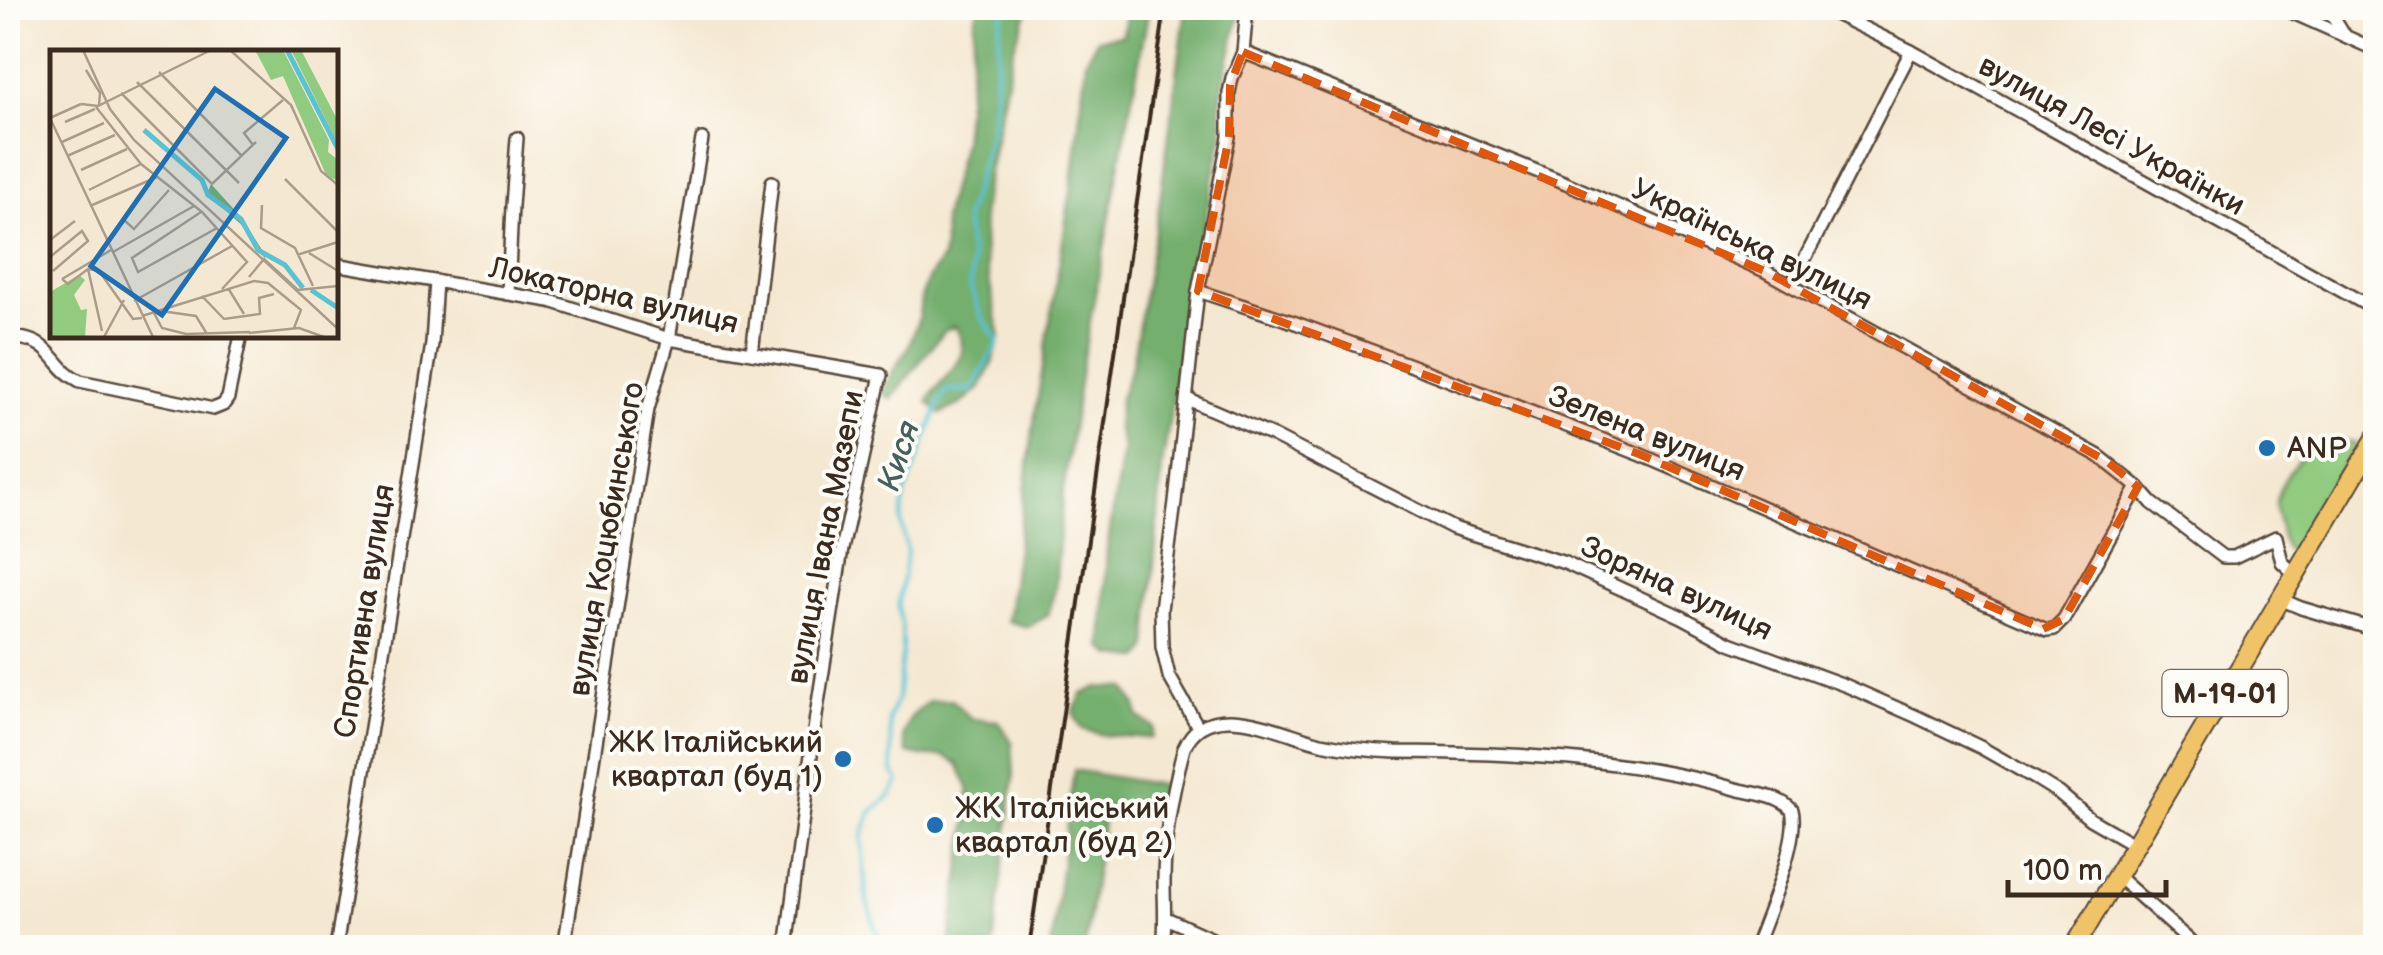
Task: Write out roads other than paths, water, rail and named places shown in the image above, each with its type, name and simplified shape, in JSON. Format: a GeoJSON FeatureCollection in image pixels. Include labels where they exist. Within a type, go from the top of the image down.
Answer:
{"type":"FeatureCollection","features":[{"type":"Feature","properties":{"kind":"main road","name":"М-19-01"},"geometry":{"type":"LineString","coordinates":[[2074,948],[2376,438]]}},
{"type":"Feature","properties":{"kind":"street"},"geometry":{"type":"LineString","coordinates":[[1198,728],[1169,676],[1160,629],[1162,596],[1198,292],[1229,136],[1230,85],[1243,52],[1247,8]]}},
{"type":"Feature","properties":{"kind":"street","name":"вулиця Лесі Українки"},"geometry":{"type":"LineString","coordinates":[[1823,8],[1911,52],[2376,310]]}},
{"type":"Feature","properties":{"kind":"street"},"geometry":{"type":"LineString","coordinates":[[2282,8],[2376,50]]}},
{"type":"Feature","properties":{"kind":"street"},"geometry":{"type":"LineString","coordinates":[[2328,8],[2344,35]]}},
{"type":"Feature","properties":{"kind":"street","name":"Українська вулиця"},"geometry":{"type":"LineString","coordinates":[[1243,52],[1566,183],[1792,284],[2099,456],[2152,503],[2224,557],[2234,557],[2276,537],[2282,562],[2295,574]]}},
{"type":"Feature","properties":{"kind":"street"},"geometry":{"type":"LineString","coordinates":[[1792,284],[1911,52]]}},
{"type":"Feature","properties":{"kind":"street"},"geometry":{"type":"LineString","coordinates":[[508,294],[517,138]]}},
{"type":"Feature","properties":{"kind":"street","name":"вулиця Коцюбинського"},"geometry":{"type":"LineString","coordinates":[[564,948],[648,409],[670,338],[702,140]]}},
{"type":"Feature","properties":{"kind":"street"},"geometry":{"type":"LineString","coordinates":[[752,353],[772,182]]}},
{"type":"Feature","properties":{"kind":"street","name":"Локаторна вулиця"},"geometry":{"type":"LineString","coordinates":[[338,265],[550,301],[670,338],[882,374]]}},
{"type":"Feature","properties":{"kind":"street","name":"Спортивна вулиця"},"geometry":{"type":"LineString","coordinates":[[336,948],[432,344],[436,281]]}},
{"type":"Feature","properties":{"kind":"street","name":"Зелена вулиця"},"geometry":{"type":"LineString","coordinates":[[1198,292],[1410,364],[1639,454],[2045,629],[2054,629],[2066,617],[2138,487]]}},
{"type":"Feature","properties":{"kind":"street"},"geometry":{"type":"LineString","coordinates":[[8,336],[39,344],[66,373],[80,381],[213,409],[228,398],[240,338]]}},
{"type":"Feature","properties":{"kind":"street","name":"вулиця Івана Мазепи"},"geometry":{"type":"LineString","coordinates":[[786,948],[842,549],[882,374]]}},
{"type":"Feature","properties":{"kind":"street","name":"Зоряна вулиця"},"geometry":{"type":"LineString","coordinates":[[1187,400],[1273,436],[1453,528],[1565,564],[1730,643],[1915,716],[2059,792],[2090,820],[2134,844]]}},
{"type":"Feature","properties":{"kind":"street"},"geometry":{"type":"LineString","coordinates":[[2280,599],[2376,630]]}},
{"type":"Feature","properties":{"kind":"street"},"geometry":{"type":"LineString","coordinates":[[1163,948],[1171,804],[1184,745],[1198,728],[1216,720],[1240,721],[1320,742],[1378,751],[1593,760],[1696,778],[1775,799],[1792,810],[1794,825],[1756,945]]}},
{"type":"Feature","properties":{"kind":"street"},"geometry":{"type":"LineString","coordinates":[[2376,820],[2376,851]]}},
{"type":"Feature","properties":{"kind":"street"},"geometry":{"type":"LineString","coordinates":[[2117,876],[2198,948]]}},
{"type":"Feature","properties":{"kind":"street"},"geometry":{"type":"LineString","coordinates":[[1166,918],[1232,948]]}},
{"type":"Feature","properties":{"kind":"waterway","name":"Кися"},"geometry":{"type":"LineString","coordinates":[[877,948],[879,941],[866,896],[862,838],[871,812],[890,796],[899,781],[893,772],[889,718],[897,700],[902,655],[898,606],[907,552],[901,522],[905,494],[941,399],[947,390],[972,390],[999,341],[981,316],[970,285],[972,262],[965,219],[992,127],[1004,8]]}},
{"type":"Feature","properties":{"kind":"railway"},"geometry":{"type":"LineString","coordinates":[[1029,948],[1165,8]]}},
{"type":"Feature","properties":{"kind":"place","name":"ANP"},"geometry":{"type":"Point","coordinates":[2267,448]}},
{"type":"Feature","properties":{"kind":"place","name":"ЖК Італійський квартал (буд 1)"},"geometry":{"type":"Point","coordinates":[843,759]}},
{"type":"Feature","properties":{"kind":"place","name":"ЖК Італійський квартал (буд 2)"},"geometry":{"type":"Point","coordinates":[935,825]}}]}
